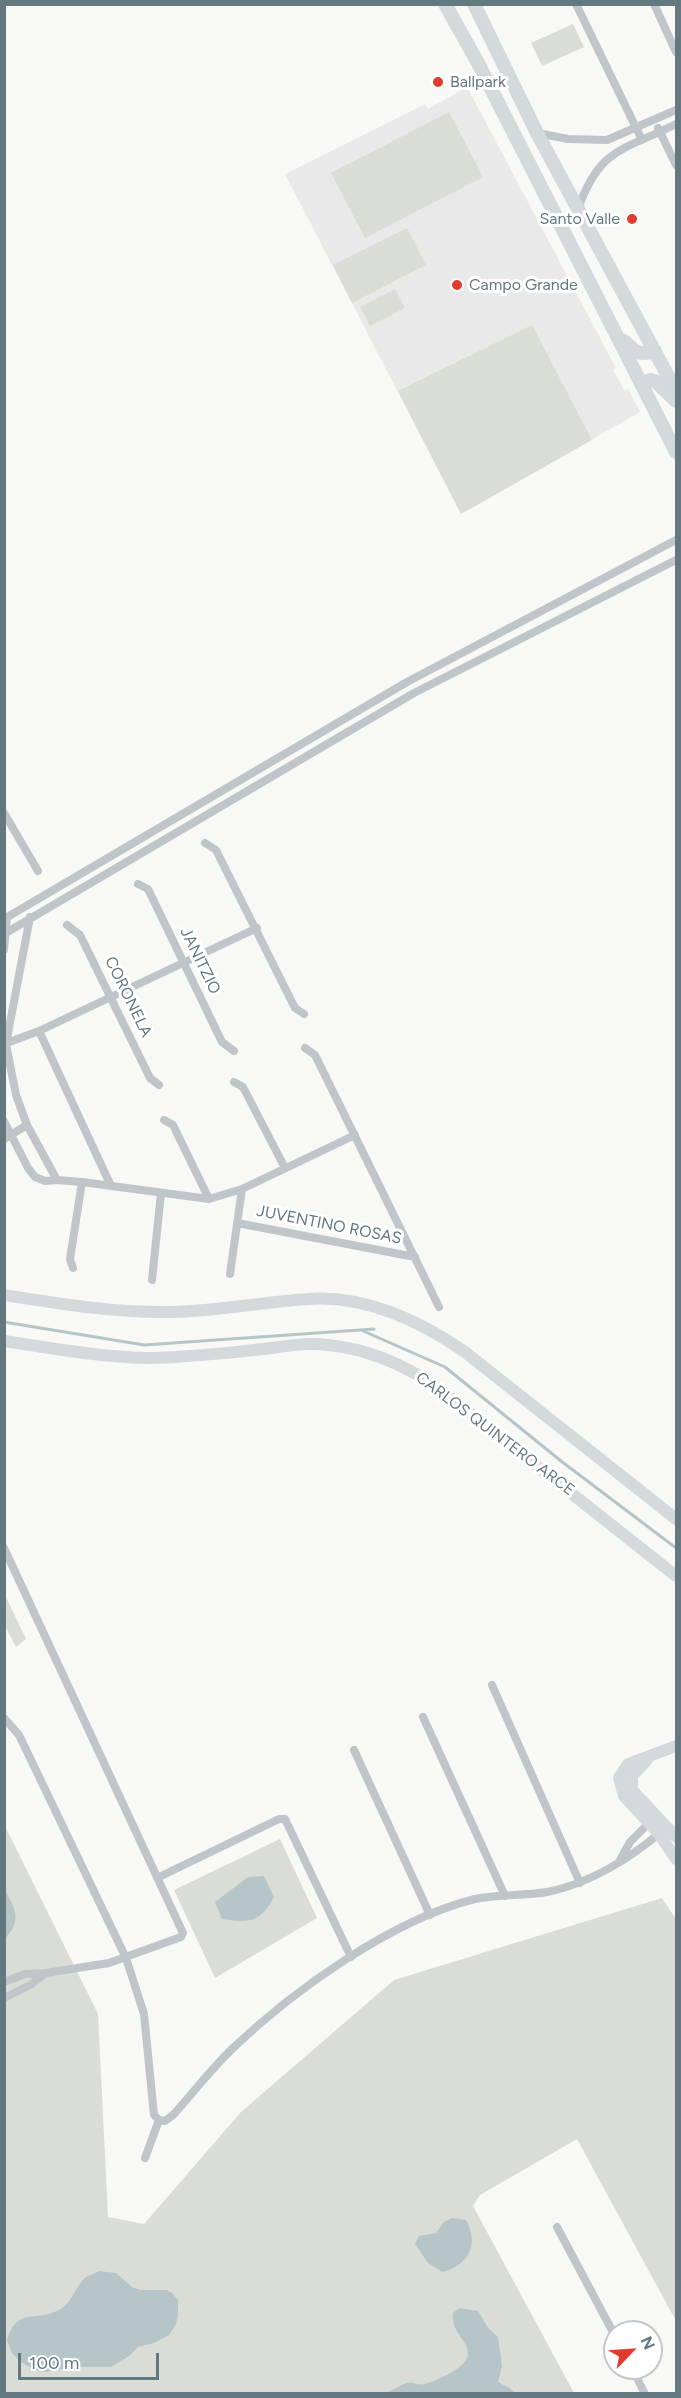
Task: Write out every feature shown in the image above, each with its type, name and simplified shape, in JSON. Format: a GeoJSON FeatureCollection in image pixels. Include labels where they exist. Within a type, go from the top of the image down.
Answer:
{"type":"FeatureCollection","features":[{"type":"Feature","properties":{"kind":"main road"},"geometry":{"type":"LineString","coordinates":[[445,4],[478,63],[676,452]]}},
{"type":"Feature","properties":{"kind":"main road"},"geometry":{"type":"LineString","coordinates":[[474,4],[537,133],[676,391]]}},
{"type":"Feature","properties":{"kind":"main road"},"geometry":{"type":"LineString","coordinates":[[478,63],[492,74],[506,72]]}},
{"type":"Feature","properties":{"kind":"main road"},"geometry":{"type":"LineString","coordinates":[[616,334],[638,354],[655,351]]}},
{"type":"Feature","properties":{"kind":"main road"},"geometry":{"type":"LineString","coordinates":[[642,384],[651,380],[655,381],[676,401]]}},
{"type":"Feature","properties":{"kind":"main road"},"geometry":{"type":"LineString","coordinates":[[4,1295],[82,1307],[145,1313],[310,1299],[352,1302],[392,1313],[430,1329],[465,1352],[676,1519]]}},
{"type":"Feature","properties":{"kind":"main road","name":"CARLOS QUINTERO ARCE"},"geometry":{"type":"LineString","coordinates":[[4,1341],[110,1356],[144,1358],[312,1344],[344,1347],[378,1355],[409,1369],[438,1388],[676,1576]]}},
{"type":"Feature","properties":{"kind":"main road"},"geometry":{"type":"LineString","coordinates":[[676,1746],[628,1764],[622,1770],[619,1778],[624,1796],[664,1830],[676,1837]]}},
{"type":"Feature","properties":{"kind":"main road"},"geometry":{"type":"LineString","coordinates":[[651,1757],[636,1769],[630,1783],[632,1790],[653,1819]]}},
{"type":"Feature","properties":{"kind":"main road"},"geometry":{"type":"LineString","coordinates":[[664,1830],[676,1859]]}},
{"type":"Feature","properties":{"kind":"street"},"geometry":{"type":"LineString","coordinates":[[576,4],[642,140]]}},
{"type":"Feature","properties":{"kind":"street"},"geometry":{"type":"LineString","coordinates":[[654,4],[676,52]]}},
{"type":"Feature","properties":{"kind":"street"},"geometry":{"type":"LineString","coordinates":[[537,133],[568,139],[607,140],[676,110]]}},
{"type":"Feature","properties":{"kind":"street"},"geometry":{"type":"LineString","coordinates":[[655,120],[676,165]]}},
{"type":"Feature","properties":{"kind":"street"},"geometry":{"type":"LineString","coordinates":[[578,210],[592,175],[614,153],[676,124]]}},
{"type":"Feature","properties":{"kind":"street"},"geometry":{"type":"LineString","coordinates":[[607,140],[614,153]]}},
{"type":"Feature","properties":{"kind":"street"},"geometry":{"type":"LineString","coordinates":[[4,950],[6,918],[27,905],[407,682],[676,540]]}},
{"type":"Feature","properties":{"kind":"street"},"geometry":{"type":"LineString","coordinates":[[6,933],[414,693],[676,560]]}},
{"type":"Feature","properties":{"kind":"street"},"geometry":{"type":"LineString","coordinates":[[557,602],[564,617]]}},
{"type":"Feature","properties":{"kind":"street"},"geometry":{"type":"LineString","coordinates":[[407,682],[414,693]]}},
{"type":"Feature","properties":{"kind":"street"},"geometry":{"type":"LineString","coordinates":[[250,773],[258,785]]}},
{"type":"Feature","properties":{"kind":"street"},"geometry":{"type":"LineString","coordinates":[[4,813],[38,871]]}},
{"type":"Feature","properties":{"kind":"street"},"geometry":{"type":"LineString","coordinates":[[205,843],[216,850],[295,1008],[304,1014]]}},
{"type":"Feature","properties":{"kind":"street","name":"JANITZIO"},"geometry":{"type":"LineString","coordinates":[[138,884],[148,889],[222,1042],[234,1051]]}},
{"type":"Feature","properties":{"kind":"street"},"geometry":{"type":"LineString","coordinates":[[27,905],[30,920],[5,1044],[16,1095],[27,1125],[57,1180]]}},
{"type":"Feature","properties":{"kind":"street","name":"CORONELA"},"geometry":{"type":"LineString","coordinates":[[67,925],[80,935],[150,1078],[159,1085]]}},
{"type":"Feature","properties":{"kind":"street"},"geometry":{"type":"LineString","coordinates":[[5,1044],[39,1031],[257,928]]}},
{"type":"Feature","properties":{"kind":"street"},"geometry":{"type":"LineString","coordinates":[[39,1031],[111,1186]]}},
{"type":"Feature","properties":{"kind":"street"},"geometry":{"type":"LineString","coordinates":[[305,1048],[315,1055],[439,1307]]}},
{"type":"Feature","properties":{"kind":"street"},"geometry":{"type":"LineString","coordinates":[[234,1082],[243,1087],[285,1168]]}},
{"type":"Feature","properties":{"kind":"street"},"geometry":{"type":"LineString","coordinates":[[164,1120],[173,1125],[208,1199]]}},
{"type":"Feature","properties":{"kind":"street"},"geometry":{"type":"LineString","coordinates":[[4,1121],[8,1136],[34,1177],[45,1181],[82,1182],[208,1199],[242,1189],[355,1136]]}},
{"type":"Feature","properties":{"kind":"street"},"geometry":{"type":"LineString","coordinates":[[8,1136],[27,1125]]}},
{"type":"Feature","properties":{"kind":"street"},"geometry":{"type":"LineString","coordinates":[[73,1268],[70,1259],[82,1182]]}},
{"type":"Feature","properties":{"kind":"street"},"geometry":{"type":"LineString","coordinates":[[230,1274],[242,1189]]}},
{"type":"Feature","properties":{"kind":"street"},"geometry":{"type":"LineString","coordinates":[[152,1280],[161,1193]]}},
{"type":"Feature","properties":{"kind":"street","name":"JUVENTINO ROSAS"},"geometry":{"type":"LineString","coordinates":[[237,1223],[416,1257]]}},
{"type":"Feature","properties":{"kind":"street"},"geometry":{"type":"LineString","coordinates":[[4,1548],[183,1935],[126,1958],[46,1973],[25,1974],[4,1982]]}},
{"type":"Feature","properties":{"kind":"street"},"geometry":{"type":"LineString","coordinates":[[492,1685],[580,1883]]}},
{"type":"Feature","properties":{"kind":"street"},"geometry":{"type":"LineString","coordinates":[[4,1718],[19,1736],[126,1958],[144,2014],[154,2115],[159,2120],[165,2121],[173,2115],[231,2049],[286,2002],[385,1935],[430,1915],[475,1899],[548,1892],[580,1883],[638,1851],[664,1830]]}},
{"type":"Feature","properties":{"kind":"street"},"geometry":{"type":"LineString","coordinates":[[423,1718],[505,1896]]}},
{"type":"Feature","properties":{"kind":"street"},"geometry":{"type":"LineString","coordinates":[[354,1750],[430,1915]]}},
{"type":"Feature","properties":{"kind":"street"},"geometry":{"type":"LineString","coordinates":[[157,1878],[279,1819],[285,1819],[351,1957]]}},
{"type":"Feature","properties":{"kind":"street"},"geometry":{"type":"LineString","coordinates":[[620,1860],[630,1842],[653,1819]]}},
{"type":"Feature","properties":{"kind":"street"},"geometry":{"type":"LineString","coordinates":[[4,1998],[30,1985],[46,1973]]}},
{"type":"Feature","properties":{"kind":"street"},"geometry":{"type":"LineString","coordinates":[[145,2158],[159,2120]]}},
{"type":"Feature","properties":{"kind":"street"},"geometry":{"type":"LineString","coordinates":[[557,2227],[606,2320]]}},
{"type":"Feature","properties":{"kind":"street"},"geometry":{"type":"LineString","coordinates":[[638,2380],[645,2394]]}},
{"type":"Feature","properties":{"kind":"shaded area"},"geometry":{"type":"Polygon","coordinates":[[[573,24],[584,47],[542,66],[531,43],[573,24]]]}},
{"type":"Feature","properties":{"kind":"shaded area","name":"Campo Grande"},"geometry":{"type":"Polygon","coordinates":[[[467,87],[616,368],[613,370],[624,390],[628,389],[640,412],[461,514],[285,174],[425,104],[428,109],[467,87]]]}},
{"type":"Feature","properties":{"kind":"shaded area"},"geometry":{"type":"Polygon","coordinates":[[[449,112],[483,177],[365,238],[331,173],[449,112]]]}},
{"type":"Feature","properties":{"kind":"shaded area"},"geometry":{"type":"Polygon","coordinates":[[[407,228],[426,265],[352,303],[333,265],[407,228]]]}},
{"type":"Feature","properties":{"kind":"shaded area"},"geometry":{"type":"Polygon","coordinates":[[[395,289],[405,308],[370,326],[360,307],[395,289]]]}},
{"type":"Feature","properties":{"kind":"shaded area"},"geometry":{"type":"Polygon","coordinates":[[[532,325],[592,440],[461,514],[398,391],[532,325]]]}},
{"type":"Feature","properties":{"kind":"shaded area"},"geometry":{"type":"Polygon","coordinates":[[[4,1593],[26,1639],[16,1647],[5,1626],[4,1593]]]}},
{"type":"Feature","properties":{"kind":"shaded area"},"geometry":{"type":"Polygon","coordinates":[[[4,1824],[98,2014],[108,2217],[144,2224],[241,2112],[394,1980],[662,1898],[676,1919],[676,2321],[577,2139],[480,2195],[473,2206],[574,2393],[5,2393],[4,1824]]]}},
{"type":"Feature","properties":{"kind":"shaded area"},"geometry":{"type":"Polygon","coordinates":[[[280,1839],[317,1918],[215,1978],[174,1890],[280,1839]]]}},
{"type":"Feature","properties":{"kind":"shaded area"},"geometry":{"type":"Polygon","coordinates":[[[264,1876],[274,1897],[264,1912],[247,1921],[222,1919],[215,1902],[248,1877],[264,1876]]]}},
{"type":"Feature","properties":{"kind":"shaded area"},"geometry":{"type":"Polygon","coordinates":[[[4,1888],[15,1914],[14,1926],[5,1939],[4,1888]]]}},
{"type":"Feature","properties":{"kind":"shaded area"},"geometry":{"type":"Polygon","coordinates":[[[452,2218],[466,2220],[472,2237],[472,2245],[470,2252],[460,2264],[443,2272],[428,2263],[415,2244],[419,2236],[436,2233],[444,2222],[452,2218]]]}},
{"type":"Feature","properties":{"kind":"shaded area"},"geometry":{"type":"Polygon","coordinates":[[[99,2271],[116,2273],[132,2287],[140,2290],[167,2290],[172,2293],[178,2300],[178,2316],[169,2335],[154,2343],[138,2347],[129,2356],[111,2367],[72,2367],[46,2372],[37,2371],[21,2362],[12,2353],[7,2340],[16,2323],[27,2317],[50,2314],[59,2310],[67,2304],[84,2279],[99,2271]]]}},
{"type":"Feature","properties":{"kind":"shaded area"},"geometry":{"type":"Polygon","coordinates":[[[460,2308],[478,2311],[488,2328],[498,2337],[502,2366],[498,2382],[515,2393],[384,2393],[406,2383],[430,2382],[452,2372],[464,2362],[468,2352],[467,2347],[456,2330],[453,2320],[453,2313],[460,2308]]]}},
{"type":"Feature","properties":{"kind":"waterway"},"geometry":{"type":"LineString","coordinates":[[4,1322],[144,1345],[374,1329]]}},
{"type":"Feature","properties":{"kind":"waterway"},"geometry":{"type":"LineString","coordinates":[[361,1330],[445,1367],[561,1461],[676,1548]]}},
{"type":"Feature","properties":{"kind":"place","name":"Ballpark"},"geometry":{"type":"Point","coordinates":[438,82]}},
{"type":"Feature","properties":{"kind":"place","name":"Santo Valle"},"geometry":{"type":"Point","coordinates":[632,219]}},
{"type":"Feature","properties":{"kind":"place","name":"Campo Grande"},"geometry":{"type":"Point","coordinates":[457,285]}}]}
